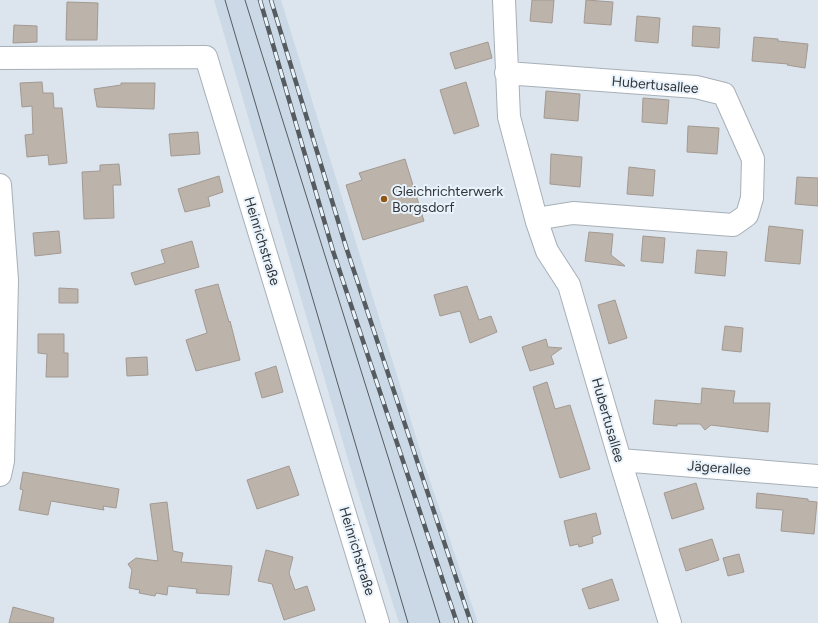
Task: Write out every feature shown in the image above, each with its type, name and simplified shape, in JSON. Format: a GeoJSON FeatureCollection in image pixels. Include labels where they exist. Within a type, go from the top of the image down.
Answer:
{"type":"FeatureCollection","features":[{"type":"Feature","properties":{"kind":"street","name":"Hubertusallee"},"geometry":{"type":"LineString","coordinates":[[504,0],[509,117],[546,251],[569,285],[620,460],[670,623]]}},
{"type":"Feature","properties":{"kind":"street","name":"Heinrichstraße"},"geometry":{"type":"LineString","coordinates":[[0,58],[206,56],[378,623]]}},
{"type":"Feature","properties":{"kind":"street","name":"Hubertusallee"},"geometry":{"type":"LineString","coordinates":[[506,73],[696,87],[724,94],[753,160],[752,198],[747,215],[733,225],[573,213],[548,217],[537,222]]}},
{"type":"Feature","properties":{"kind":"street"},"geometry":{"type":"LineString","coordinates":[[0,185],[7,280],[3,461],[0,475]]}},
{"type":"Feature","properties":{"kind":"street","name":"Jägerallee"},"geometry":{"type":"LineString","coordinates":[[620,460],[818,476]]}},
{"type":"Feature","properties":{"kind":"shaded area"},"geometry":{"type":"Polygon","coordinates":[[[214,0],[281,0],[424,463],[478,623],[399,623],[354,480],[214,0]]]}},
{"type":"Feature","properties":{"kind":"building"},"geometry":{"type":"Polygon","coordinates":[[[532,0],[554,0],[552,23],[530,21],[532,0]]]}},
{"type":"Feature","properties":{"kind":"building"},"geometry":{"type":"Polygon","coordinates":[[[586,0],[613,2],[611,25],[584,23],[586,0]]]}},
{"type":"Feature","properties":{"kind":"building"},"geometry":{"type":"Polygon","coordinates":[[[67,2],[98,3],[97,40],[66,40],[67,2]]]}},
{"type":"Feature","properties":{"kind":"building"},"geometry":{"type":"Polygon","coordinates":[[[637,16],[660,18],[658,43],[635,41],[637,16]]]}},
{"type":"Feature","properties":{"kind":"building"},"geometry":{"type":"Polygon","coordinates":[[[14,25],[37,26],[37,42],[13,43],[14,25]]]}},
{"type":"Feature","properties":{"kind":"building"},"geometry":{"type":"Polygon","coordinates":[[[693,26],[720,28],[719,48],[692,46],[693,26]]]}},
{"type":"Feature","properties":{"kind":"building"},"geometry":{"type":"Polygon","coordinates":[[[754,37],[808,44],[805,68],[787,65],[788,64],[752,61],[754,37]]]}},
{"type":"Feature","properties":{"kind":"building"},"geometry":{"type":"Polygon","coordinates":[[[488,42],[492,58],[455,69],[450,53],[488,42]]]}},
{"type":"Feature","properties":{"kind":"building"},"geometry":{"type":"Polygon","coordinates":[[[42,82],[43,93],[53,93],[54,108],[62,108],[67,163],[49,165],[48,155],[27,157],[25,135],[33,134],[32,106],[22,107],[20,83],[42,82]]]}},
{"type":"Feature","properties":{"kind":"building"},"geometry":{"type":"Polygon","coordinates":[[[466,82],[479,126],[454,134],[440,90],[466,82]]]}},
{"type":"Feature","properties":{"kind":"building"},"geometry":{"type":"Polygon","coordinates":[[[121,83],[155,83],[154,109],[97,107],[94,89],[121,85],[121,83]]]}},
{"type":"Feature","properties":{"kind":"building"},"geometry":{"type":"Polygon","coordinates":[[[546,91],[580,94],[578,121],[544,118],[546,91]]]}},
{"type":"Feature","properties":{"kind":"building"},"geometry":{"type":"Polygon","coordinates":[[[643,98],[669,100],[667,124],[642,122],[643,98]]]}},
{"type":"Feature","properties":{"kind":"building"},"geometry":{"type":"Polygon","coordinates":[[[688,126],[719,128],[717,154],[687,152],[688,126]]]}},
{"type":"Feature","properties":{"kind":"building"},"geometry":{"type":"Polygon","coordinates":[[[198,132],[200,154],[171,156],[169,134],[198,132]]]}},
{"type":"Feature","properties":{"kind":"building"},"geometry":{"type":"Polygon","coordinates":[[[551,154],[582,157],[580,187],[550,184],[551,154]]]}},
{"type":"Feature","properties":{"kind":"building","name":"Gleichrichterwerk Borgsdorf"},"geometry":{"type":"Polygon","coordinates":[[[405,159],[424,221],[363,240],[346,185],[362,180],[359,173],[405,159]]]}},
{"type":"Feature","properties":{"kind":"building"},"geometry":{"type":"Polygon","coordinates":[[[119,164],[121,185],[113,185],[114,218],[84,219],[82,172],[100,171],[100,165],[119,164]]]}},
{"type":"Feature","properties":{"kind":"building"},"geometry":{"type":"Polygon","coordinates":[[[629,167],[655,170],[653,196],[627,194],[629,167]]]}},
{"type":"Feature","properties":{"kind":"building"},"geometry":{"type":"Polygon","coordinates":[[[219,176],[223,192],[208,197],[210,206],[185,212],[178,189],[219,176]]]}},
{"type":"Feature","properties":{"kind":"building"},"geometry":{"type":"Polygon","coordinates":[[[797,177],[818,178],[818,206],[795,204],[797,177]]]}},
{"type":"Feature","properties":{"kind":"building"},"geometry":{"type":"Polygon","coordinates":[[[769,226],[803,230],[800,264],[765,261],[769,226]]]}},
{"type":"Feature","properties":{"kind":"building"},"geometry":{"type":"Polygon","coordinates":[[[59,231],[61,253],[35,256],[33,233],[59,231]]]}},
{"type":"Feature","properties":{"kind":"building"},"geometry":{"type":"Polygon","coordinates":[[[589,232],[613,234],[611,255],[625,266],[585,261],[589,232]]]}},
{"type":"Feature","properties":{"kind":"building"},"geometry":{"type":"Polygon","coordinates":[[[643,236],[665,238],[663,263],[641,261],[643,236]]]}},
{"type":"Feature","properties":{"kind":"building"},"geometry":{"type":"Polygon","coordinates":[[[192,241],[199,267],[135,285],[131,273],[165,263],[161,250],[192,241]]]}},
{"type":"Feature","properties":{"kind":"building"},"geometry":{"type":"Polygon","coordinates":[[[697,250],[727,252],[725,276],[695,273],[697,250]]]}},
{"type":"Feature","properties":{"kind":"building"},"geometry":{"type":"Polygon","coordinates":[[[218,284],[229,322],[230,321],[240,360],[196,371],[186,340],[207,333],[195,290],[218,284]]]}},
{"type":"Feature","properties":{"kind":"building"},"geometry":{"type":"Polygon","coordinates":[[[467,286],[479,320],[491,316],[497,332],[470,343],[460,311],[440,316],[434,295],[467,286]]]}},
{"type":"Feature","properties":{"kind":"building"},"geometry":{"type":"Polygon","coordinates":[[[59,288],[78,289],[78,303],[59,303],[59,288]]]}},
{"type":"Feature","properties":{"kind":"building"},"geometry":{"type":"Polygon","coordinates":[[[615,300],[627,338],[609,344],[598,305],[615,300]]]}},
{"type":"Feature","properties":{"kind":"building"},"geometry":{"type":"Polygon","coordinates":[[[725,326],[743,328],[741,352],[722,350],[725,326]]]}},
{"type":"Feature","properties":{"kind":"building"},"geometry":{"type":"Polygon","coordinates":[[[38,334],[64,334],[64,353],[68,353],[68,377],[46,377],[47,354],[38,353],[38,334]]]}},
{"type":"Feature","properties":{"kind":"building"},"geometry":{"type":"Polygon","coordinates":[[[546,339],[548,347],[562,348],[551,356],[554,364],[530,371],[522,347],[546,339]]]}},
{"type":"Feature","properties":{"kind":"building"},"geometry":{"type":"Polygon","coordinates":[[[147,357],[148,375],[127,376],[126,358],[147,357]]]}},
{"type":"Feature","properties":{"kind":"building"},"geometry":{"type":"Polygon","coordinates":[[[276,366],[283,392],[262,398],[255,373],[276,366]]]}},
{"type":"Feature","properties":{"kind":"building"},"geometry":{"type":"Polygon","coordinates":[[[547,382],[555,409],[570,405],[590,469],[560,478],[533,387],[547,382]]]}},
{"type":"Feature","properties":{"kind":"building"},"geometry":{"type":"Polygon","coordinates":[[[702,388],[735,391],[733,403],[770,403],[768,432],[711,425],[705,430],[700,424],[677,424],[677,426],[653,424],[655,400],[701,404],[702,388]]]}},
{"type":"Feature","properties":{"kind":"building"},"geometry":{"type":"Polygon","coordinates":[[[289,466],[299,495],[257,509],[247,480],[289,466]]]}},
{"type":"Feature","properties":{"kind":"building"},"geometry":{"type":"Polygon","coordinates":[[[23,472],[119,489],[116,508],[103,506],[104,510],[51,501],[48,515],[19,510],[23,490],[20,489],[23,472]]]}},
{"type":"Feature","properties":{"kind":"building"},"geometry":{"type":"Polygon","coordinates":[[[696,483],[704,509],[672,519],[664,493],[696,483]]]}},
{"type":"Feature","properties":{"kind":"building"},"geometry":{"type":"Polygon","coordinates":[[[757,493],[808,499],[808,501],[817,502],[814,534],[781,531],[783,510],[756,508],[757,493]]]}},
{"type":"Feature","properties":{"kind":"building"},"geometry":{"type":"Polygon","coordinates":[[[167,502],[173,551],[183,553],[181,562],[232,566],[229,595],[196,593],[197,589],[168,586],[167,595],[156,593],[155,596],[139,593],[140,590],[129,588],[132,570],[128,564],[136,558],[158,561],[150,504],[167,502]]]}},
{"type":"Feature","properties":{"kind":"building"},"geometry":{"type":"Polygon","coordinates":[[[596,513],[601,534],[592,537],[593,543],[579,547],[578,544],[570,546],[564,521],[596,513]]]}},
{"type":"Feature","properties":{"kind":"building"},"geometry":{"type":"Polygon","coordinates":[[[712,539],[719,560],[686,571],[679,549],[712,539]]]}},
{"type":"Feature","properties":{"kind":"building"},"geometry":{"type":"Polygon","coordinates":[[[266,550],[293,557],[289,573],[295,590],[307,586],[315,610],[284,620],[272,584],[258,581],[266,550]]]}},
{"type":"Feature","properties":{"kind":"building"},"geometry":{"type":"Polygon","coordinates":[[[739,554],[744,572],[728,576],[723,558],[739,554]]]}},
{"type":"Feature","properties":{"kind":"building"},"geometry":{"type":"Polygon","coordinates":[[[612,579],[619,600],[589,609],[582,589],[612,579]]]}},
{"type":"Feature","properties":{"kind":"building"},"geometry":{"type":"Polygon","coordinates":[[[13,607],[54,618],[53,623],[9,623],[13,607]]]}},
{"type":"Feature","properties":{"kind":"tram line"},"geometry":{"type":"LineString","coordinates":[[225,0],[408,623]]}},
{"type":"Feature","properties":{"kind":"tram line"},"geometry":{"type":"LineString","coordinates":[[245,0],[440,623]]}},
{"type":"Feature","properties":{"kind":"railway"},"geometry":{"type":"LineString","coordinates":[[260,0],[333,251],[457,623]]}},
{"type":"Feature","properties":{"kind":"railway"},"geometry":{"type":"LineString","coordinates":[[271,0],[346,247],[471,623]]}},
{"type":"Feature","properties":{"kind":"place","name":"Gleichrichterwerk Borgsdorf"},"geometry":{"type":"Point","coordinates":[384,199]}}]}
